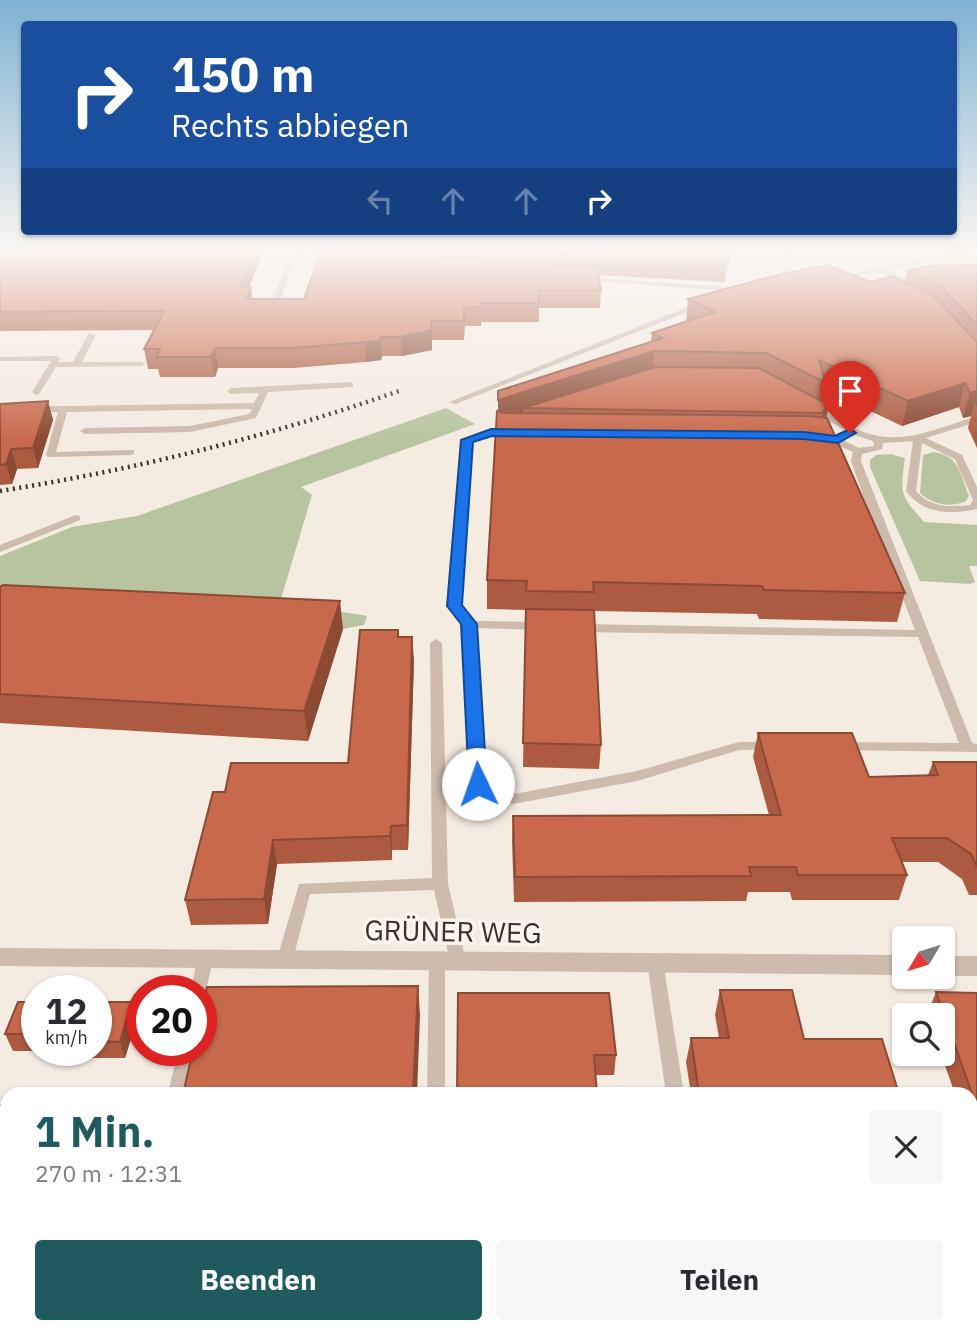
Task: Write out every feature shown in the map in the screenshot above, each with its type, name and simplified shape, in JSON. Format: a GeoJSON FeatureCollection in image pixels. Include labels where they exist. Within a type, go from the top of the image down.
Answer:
{"type":"FeatureCollection","features":[{"type":"Feature","properties":{"kind":"street","name":"GRÜNER WEG"},"geometry":{"type":"LineString","coordinates":[[0,957],[892,965]]}},
{"type":"Feature","properties":{"kind":"street"},"geometry":{"type":"LineString","coordinates":[[956,966],[977,966]]}},
{"type":"Feature","properties":{"kind":"lane"},"geometry":{"type":"LineString","coordinates":[[453,402],[676,315]]}},
{"type":"Feature","properties":{"kind":"lane"},"geometry":{"type":"LineString","coordinates":[[645,327],[656,332]]}},
{"type":"Feature","properties":{"kind":"lane"},"geometry":{"type":"LineString","coordinates":[[76,365],[92,335]]}},
{"type":"Feature","properties":{"kind":"lane"},"geometry":{"type":"LineString","coordinates":[[0,359],[56,358],[36,392]]}},
{"type":"Feature","properties":{"kind":"lane"},"geometry":{"type":"LineString","coordinates":[[53,365],[142,364]]}},
{"type":"Feature","properties":{"kind":"lane"},"geometry":{"type":"LineString","coordinates":[[231,391],[350,385]]}},
{"type":"Feature","properties":{"kind":"lane"},"geometry":{"type":"LineString","coordinates":[[85,431],[211,426],[251,417],[265,390]]}},
{"type":"Feature","properties":{"kind":"lane"},"geometry":{"type":"LineString","coordinates":[[805,405],[855,432],[873,436],[879,442]]}},
{"type":"Feature","properties":{"kind":"lane"},"geometry":{"type":"LineString","coordinates":[[0,410],[258,406]]}},
{"type":"Feature","properties":{"kind":"lane"},"geometry":{"type":"LineString","coordinates":[[63,409],[51,455],[131,452]]}},
{"type":"Feature","properties":{"kind":"lane"},"geometry":{"type":"LineString","coordinates":[[879,442],[918,438],[977,419]]}},
{"type":"Feature","properties":{"kind":"lane"},"geometry":{"type":"LineString","coordinates":[[517,429],[491,432],[467,440],[455,606],[469,624],[478,784],[513,799],[637,776],[739,746],[778,746]]}},
{"type":"Feature","properties":{"kind":"lane"},"geometry":{"type":"LineString","coordinates":[[838,440],[841,435],[855,432]]}},
{"type":"Feature","properties":{"kind":"lane"},"geometry":{"type":"LineString","coordinates":[[918,438],[959,457],[977,500],[974,507],[929,507],[918,502],[911,491],[918,438]]}},
{"type":"Feature","properties":{"kind":"lane"},"geometry":{"type":"LineString","coordinates":[[827,439],[838,440],[846,448],[858,451],[876,449],[879,442]]}},
{"type":"Feature","properties":{"kind":"lane"},"geometry":{"type":"LineString","coordinates":[[830,746],[972,747],[869,498],[856,461],[858,451]]}},
{"type":"Feature","properties":{"kind":"lane"},"geometry":{"type":"LineString","coordinates":[[0,549],[76,518]]}},
{"type":"Feature","properties":{"kind":"lane"},"geometry":{"type":"LineString","coordinates":[[469,624],[552,627]]}},
{"type":"Feature","properties":{"kind":"lane"},"geometry":{"type":"LineString","coordinates":[[566,627],[923,634]]}},
{"type":"Feature","properties":{"kind":"lane"},"geometry":{"type":"LineString","coordinates":[[436,643],[440,884],[447,961],[437,1087]]}},
{"type":"Feature","properties":{"kind":"lane"},"geometry":{"type":"LineString","coordinates":[[285,959],[304,888],[440,884]]}},
{"type":"Feature","properties":{"kind":"lane"},"geometry":{"type":"LineString","coordinates":[[202,975],[205,959]]}},
{"type":"Feature","properties":{"kind":"lane"},"geometry":{"type":"LineString","coordinates":[[655,962],[674,1087]]}},
{"type":"Feature","properties":{"kind":"lane"},"geometry":{"type":"LineString","coordinates":[[179,1087],[183,1066]]}},
{"type":"Feature","properties":{"kind":"green space"},"geometry":{"type":"Polygon","coordinates":[[[446,408],[475,424],[301,487],[312,495],[280,602],[367,616],[364,625],[343,629],[0,612],[0,556],[72,527],[137,516],[446,408]]]}},
{"type":"Feature","properties":{"kind":"green space"},"geometry":{"type":"Polygon","coordinates":[[[934,452],[949,457],[958,467],[969,496],[966,501],[942,504],[920,493],[923,455],[934,452]]]}},
{"type":"Feature","properties":{"kind":"green space"},"geometry":{"type":"Polygon","coordinates":[[[891,454],[905,458],[902,487],[910,506],[924,522],[977,525],[977,566],[969,566],[975,582],[920,581],[870,467],[870,460],[876,455],[891,454]]]}},
{"type":"Feature","properties":{"kind":"building"},"geometry":{"type":"Polygon","coordinates":[[[162,315],[464,315],[464,321],[432,321],[431,330],[401,337],[381,337],[380,341],[292,348],[215,348],[211,357],[156,357],[160,349],[144,349],[162,315]]]}},
{"type":"Feature","properties":{"kind":"building"},"geometry":{"type":"Polygon","coordinates":[[[705,315],[952,315],[977,342],[977,391],[970,393],[965,383],[908,401],[819,360],[826,383],[766,353],[654,351],[498,400],[498,391],[663,338],[652,333],[705,315]]]}},
{"type":"Feature","properties":{"kind":"building"},"geometry":{"type":"Polygon","coordinates":[[[968,315],[977,315],[977,325],[968,315]]]}},
{"type":"Feature","properties":{"kind":"building"},"geometry":{"type":"Polygon","coordinates":[[[655,367],[759,368],[829,405],[822,413],[523,408],[655,367]]]}},
{"type":"Feature","properties":{"kind":"building"},"geometry":{"type":"Polygon","coordinates":[[[48,401],[33,448],[11,449],[6,464],[0,465],[0,404],[48,401]]]}},
{"type":"Feature","properties":{"kind":"building"},"geometry":{"type":"Polygon","coordinates":[[[497,411],[827,418],[905,593],[593,582],[594,592],[526,591],[527,581],[487,580],[497,411]]]}},
{"type":"Feature","properties":{"kind":"building"},"geometry":{"type":"Polygon","coordinates":[[[3,585],[340,601],[304,711],[0,694],[0,587],[3,585]]]}},
{"type":"Feature","properties":{"kind":"building"},"geometry":{"type":"Polygon","coordinates":[[[526,609],[594,610],[601,745],[523,743],[526,609]]]}},
{"type":"Feature","properties":{"kind":"building"},"geometry":{"type":"Polygon","coordinates":[[[360,630],[398,630],[398,637],[412,637],[407,825],[391,826],[390,836],[273,840],[264,899],[185,900],[213,792],[225,792],[231,763],[348,763],[360,630]]]}},
{"type":"Feature","properties":{"kind":"building"},"geometry":{"type":"Polygon","coordinates":[[[758,733],[852,733],[869,777],[938,775],[933,762],[977,762],[977,867],[971,854],[947,838],[892,838],[907,875],[798,875],[796,867],[749,867],[751,876],[515,877],[513,816],[781,815],[758,733]]]}},
{"type":"Feature","properties":{"kind":"building"},"geometry":{"type":"Polygon","coordinates":[[[418,986],[413,1087],[185,1087],[189,1066],[217,1066],[217,987],[418,986]]]}},
{"type":"Feature","properties":{"kind":"building"},"geometry":{"type":"Polygon","coordinates":[[[720,990],[792,990],[804,1039],[882,1039],[897,1087],[698,1087],[691,1038],[729,1038],[720,990]]]}},
{"type":"Feature","properties":{"kind":"building"},"geometry":{"type":"Polygon","coordinates":[[[936,992],[977,993],[977,1087],[970,1087],[955,1046],[955,1003],[940,1003],[936,992]]]}},
{"type":"Feature","properties":{"kind":"building"},"geometry":{"type":"Polygon","coordinates":[[[458,993],[609,993],[616,1055],[594,1055],[596,1087],[457,1087],[458,993]]]}},
{"type":"Feature","properties":{"kind":"building"},"geometry":{"type":"Polygon","coordinates":[[[18,1002],[21,1002],[21,1034],[5,1034],[18,1002]]]}},
{"type":"Feature","properties":{"kind":"building"},"geometry":{"type":"Polygon","coordinates":[[[112,1002],[126,1002],[126,1020],[120,1042],[112,1042],[112,1002]]]}},
{"type":"Feature","properties":{"kind":"railway"},"geometry":{"type":"LineString","coordinates":[[0,491],[153,462],[303,422],[402,390]]}},
{"type":"Feature","properties":{"kind":"route"},"geometry":{"type":"LineString","coordinates":[[478,784],[469,624],[455,606],[467,440],[491,432],[804,436],[838,440],[841,435],[850,433]]}}]}
